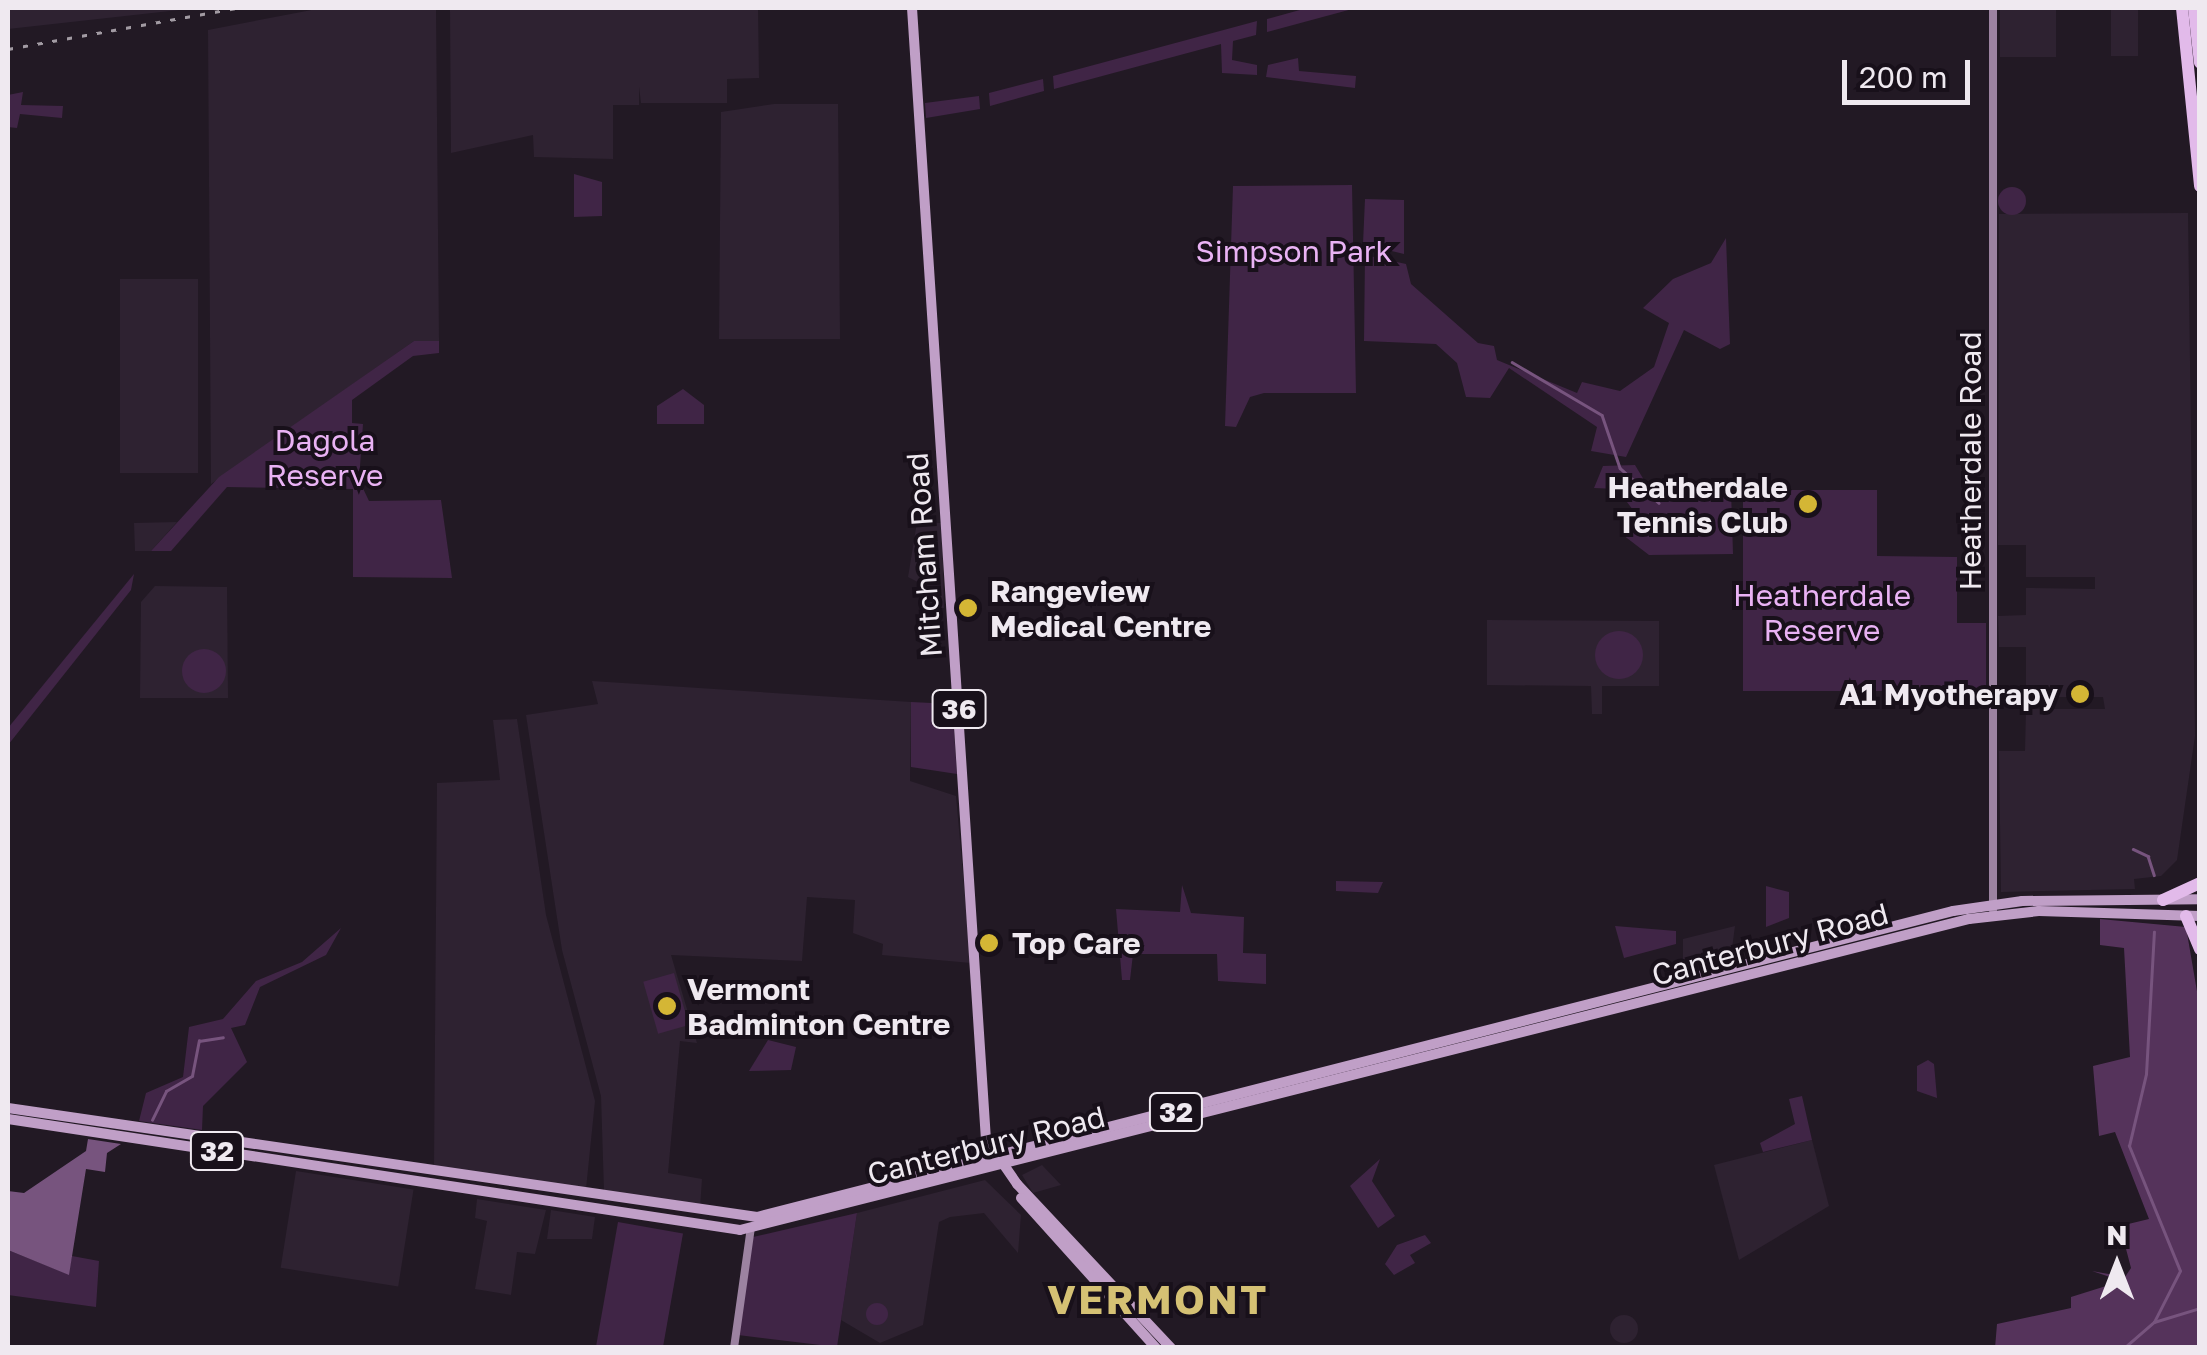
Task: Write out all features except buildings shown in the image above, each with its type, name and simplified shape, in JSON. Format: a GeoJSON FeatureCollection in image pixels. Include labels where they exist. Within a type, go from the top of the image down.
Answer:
{"type":"FeatureCollection","features":[{"type":"Feature","properties":{"kind":"highway"},"geometry":{"type":"LineString","coordinates":[[2179,8],[2200,186]]}},
{"type":"Feature","properties":{"kind":"highway"},"geometry":{"type":"LineString","coordinates":[[2194,8],[2200,64]]}},
{"type":"Feature","properties":{"kind":"highway"},"geometry":{"type":"LineString","coordinates":[[2163,900],[2200,883]]}},
{"type":"Feature","properties":{"kind":"highway"},"geometry":{"type":"LineString","coordinates":[[2193,916],[2200,949]]}},
{"type":"Feature","properties":{"kind":"main road","name":"Mitcham Road"},"geometry":{"type":"LineString","coordinates":[[912,8],[997,1164]]}},
{"type":"Feature","properties":{"kind":"main road","name":"Heatherdale Road"},"geometry":{"type":"LineString","coordinates":[[1993,8],[1993,909]]}},
{"type":"Feature","properties":{"kind":"main road"},"geometry":{"type":"LineString","coordinates":[[1993,884],[2007,902]]}},
{"type":"Feature","properties":{"kind":"main road","name":"Canterbury Road"},"geometry":{"type":"LineString","coordinates":[[8,1119],[747,1225],[1993,909],[2007,902],[2200,900]]}},
{"type":"Feature","properties":{"kind":"main road","name":"Canterbury Road"},"geometry":{"type":"LineString","coordinates":[[1993,909],[2193,916]]}},
{"type":"Feature","properties":{"kind":"main road","name":"Canterbury Road"},"geometry":{"type":"LineString","coordinates":[[997,1164],[1030,1160],[1411,1058]]}},
{"type":"Feature","properties":{"kind":"main road","name":"Canterbury Road"},"geometry":{"type":"LineString","coordinates":[[8,1108],[370,1169]]}},
{"type":"Feature","properties":{"kind":"main road"},"geometry":{"type":"LineString","coordinates":[[1017,1184],[1030,1160]]}},
{"type":"Feature","properties":{"kind":"main road"},"geometry":{"type":"LineString","coordinates":[[997,1164],[1156,1348]]}},
{"type":"Feature","properties":{"kind":"main road"},"geometry":{"type":"LineString","coordinates":[[997,1164],[1129,1314],[1171,1348]]}},
{"type":"Feature","properties":{"kind":"main road"},"geometry":{"type":"LineString","coordinates":[[734,1348],[749,1245],[747,1225]]}},
{"type":"Feature","properties":{"kind":"shaded area"},"geometry":{"type":"Polygon","coordinates":[[[8,8],[197,8],[8,29],[8,8]]]}},
{"type":"Feature","properties":{"kind":"shaded area"},"geometry":{"type":"Polygon","coordinates":[[[322,8],[436,8],[439,341],[414,341],[211,484],[208,30],[322,8]]]}},
{"type":"Feature","properties":{"kind":"shaded area"},"geometry":{"type":"Polygon","coordinates":[[[450,8],[758,8],[759,78],[727,79],[727,103],[641,103],[639,87],[639,105],[613,105],[613,159],[534,157],[533,135],[451,153],[450,8]]]}},
{"type":"Feature","properties":{"kind":"shaded area"},"geometry":{"type":"Polygon","coordinates":[[[2000,8],[2056,8],[2056,57],[2000,57],[2000,8]]]}},
{"type":"Feature","properties":{"kind":"shaded area"},"geometry":{"type":"Polygon","coordinates":[[[2111,8],[2138,8],[2138,56],[2111,56],[2111,8]]]}},
{"type":"Feature","properties":{"kind":"shaded area"},"geometry":{"type":"Polygon","coordinates":[[[774,104],[838,104],[840,339],[719,339],[721,112],[774,104]]]}},
{"type":"Feature","properties":{"kind":"shaded area"},"geometry":{"type":"Polygon","coordinates":[[[2188,213],[2195,736],[2177,860],[2161,876],[2134,879],[2135,889],[2001,892],[1999,751],[2025,751],[2026,709],[2105,709],[2103,697],[2026,697],[2026,647],[1999,647],[1998,616],[2026,615],[2026,588],[2095,589],[2095,577],[2026,577],[2026,545],[1998,545],[1999,214],[2188,213]]]}},
{"type":"Feature","properties":{"kind":"shaded area"},"geometry":{"type":"Polygon","coordinates":[[[120,279],[198,279],[198,473],[120,473],[120,279]]]}},
{"type":"Feature","properties":{"kind":"shaded area"},"geometry":{"type":"Polygon","coordinates":[[[177,522],[151,551],[135,551],[134,523],[177,522]]]}},
{"type":"Feature","properties":{"kind":"shaded area"},"geometry":{"type":"Polygon","coordinates":[[[917,522],[942,523],[944,608],[929,607],[935,591],[908,577],[917,522]]]}},
{"type":"Feature","properties":{"kind":"shaded area"},"geometry":{"type":"Polygon","coordinates":[[[155,586],[227,587],[228,698],[140,698],[141,602],[155,586]]]}},
{"type":"Feature","properties":{"kind":"shaded area"},"geometry":{"type":"Polygon","coordinates":[[[1487,620],[1659,621],[1659,686],[1602,686],[1602,714],[1592,714],[1591,686],[1487,685],[1487,620]]]}},
{"type":"Feature","properties":{"kind":"shaded area"},"geometry":{"type":"Polygon","coordinates":[[[592,681],[911,702],[910,781],[956,796],[971,963],[882,955],[883,944],[853,933],[855,900],[807,897],[802,961],[671,955],[697,1043],[680,1041],[668,1173],[702,1179],[700,1208],[604,1191],[601,1096],[562,950],[526,715],[598,704],[592,681]]]}},
{"type":"Feature","properties":{"kind":"shaded area"},"geometry":{"type":"Polygon","coordinates":[[[517,719],[546,915],[595,1101],[586,1189],[434,1167],[437,783],[500,780],[493,720],[517,719]]]}},
{"type":"Feature","properties":{"kind":"shaded area"},"geometry":{"type":"Polygon","coordinates":[[[2100,919],[2186,927],[2200,1009],[2199,1347],[1995,1348],[1997,1324],[2071,1308],[2071,1297],[2122,1281],[2092,1271],[2125,1277],[2131,1268],[2120,1226],[2149,1219],[2115,1132],[2099,1136],[2093,1066],[2130,1057],[2124,948],[2100,945],[2100,919]]]}},
{"type":"Feature","properties":{"kind":"shaded area"},"geometry":{"type":"Polygon","coordinates":[[[1735,926],[1731,956],[1683,963],[1683,939],[1735,926]]]}},
{"type":"Feature","properties":{"kind":"shaded area"},"geometry":{"type":"Polygon","coordinates":[[[88,1139],[121,1144],[107,1153],[105,1172],[86,1169],[69,1275],[8,1250],[8,1191],[24,1193],[86,1151],[88,1139]]]}},
{"type":"Feature","properties":{"kind":"shaded area"},"geometry":{"type":"Polygon","coordinates":[[[1812,1140],[1829,1206],[1739,1260],[1714,1165],[1812,1140]]]}},
{"type":"Feature","properties":{"kind":"shaded area"},"geometry":{"type":"Polygon","coordinates":[[[1042,1165],[1061,1185],[1033,1193],[1022,1175],[1042,1165]]]}},
{"type":"Feature","properties":{"kind":"shaded area"},"geometry":{"type":"Polygon","coordinates":[[[296,1171],[414,1190],[398,1286],[281,1268],[296,1171]]]}},
{"type":"Feature","properties":{"kind":"shaded area"},"geometry":{"type":"Polygon","coordinates":[[[985,1180],[1021,1215],[1018,1253],[984,1213],[950,1217],[939,1222],[923,1325],[880,1343],[841,1320],[857,1213],[985,1180]]]}},
{"type":"Feature","properties":{"kind":"shaded area"},"geometry":{"type":"Polygon","coordinates":[[[477,1199],[546,1210],[535,1254],[517,1252],[511,1295],[475,1289],[487,1221],[475,1218],[477,1199]]]}},
{"type":"Feature","properties":{"kind":"shaded area"},"geometry":{"type":"Polygon","coordinates":[[[551,1210],[595,1217],[592,1239],[547,1239],[551,1210]]]}},
{"type":"Feature","properties":{"kind":"shaded area"},"geometry":{"type":"Polygon","coordinates":[[[1624,1315],[1634,1319],[1638,1329],[1634,1339],[1624,1343],[1614,1339],[1610,1329],[1614,1319],[1624,1315]]]}},
{"type":"Feature","properties":{"kind":"green space"},"geometry":{"type":"Polygon","coordinates":[[[1307,8],[1356,8],[1267,32],[1267,19],[1307,8]]]}},
{"type":"Feature","properties":{"kind":"green space"},"geometry":{"type":"Polygon","coordinates":[[[1257,21],[1256,35],[1233,41],[1232,60],[1257,65],[1257,75],[1222,73],[1221,44],[1054,89],[1053,76],[1257,21]]]}},
{"type":"Feature","properties":{"kind":"green space"},"geometry":{"type":"Polygon","coordinates":[[[1298,58],[1299,71],[1356,76],[1355,88],[1266,77],[1268,65],[1298,58]]]}},
{"type":"Feature","properties":{"kind":"green space"},"geometry":{"type":"Polygon","coordinates":[[[1043,79],[1044,91],[990,106],[989,93],[1043,79]]]}},
{"type":"Feature","properties":{"kind":"green space"},"geometry":{"type":"Polygon","coordinates":[[[23,92],[21,105],[63,106],[62,118],[20,114],[17,128],[8,127],[8,95],[23,92]]]}},
{"type":"Feature","properties":{"kind":"green space"},"geometry":{"type":"Polygon","coordinates":[[[979,96],[980,109],[926,118],[925,103],[979,96]]]}},
{"type":"Feature","properties":{"kind":"green space"},"geometry":{"type":"Polygon","coordinates":[[[574,174],[602,182],[602,216],[574,217],[574,174]]]}},
{"type":"Feature","properties":{"kind":"green space","name":"Simpson Park"},"geometry":{"type":"Polygon","coordinates":[[[1352,185],[1356,393],[1264,393],[1250,397],[1236,427],[1225,426],[1233,186],[1352,185]]]}},
{"type":"Feature","properties":{"kind":"green space"},"geometry":{"type":"Polygon","coordinates":[[[2012,187],[2022,191],[2026,201],[2022,211],[2012,215],[2002,211],[1998,201],[2002,191],[2012,187]]]}},
{"type":"Feature","properties":{"kind":"green space"},"geometry":{"type":"Polygon","coordinates":[[[1365,199],[1404,200],[1404,254],[1363,244],[1365,199]]]}},
{"type":"Feature","properties":{"kind":"green space"},"geometry":{"type":"Polygon","coordinates":[[[1726,238],[1730,344],[1720,349],[1684,330],[1626,457],[1591,451],[1597,427],[1509,368],[1490,398],[1466,397],[1457,363],[1436,344],[1364,341],[1365,255],[1406,264],[1411,284],[1478,343],[1494,346],[1497,360],[1577,393],[1582,382],[1620,391],[1654,367],[1669,323],[1643,308],[1673,279],[1711,263],[1726,238]]]}},
{"type":"Feature","properties":{"kind":"green space","name":"Dagola Reserve"},"geometry":{"type":"Polygon","coordinates":[[[414,341],[439,341],[439,353],[413,356],[352,400],[352,423],[363,424],[359,480],[369,501],[441,500],[452,578],[353,577],[353,489],[227,487],[171,551],[151,551],[219,477],[414,341]]]}},
{"type":"Feature","properties":{"kind":"green space"},"geometry":{"type":"Polygon","coordinates":[[[683,389],[704,405],[704,424],[657,424],[657,406],[683,389]]]}},
{"type":"Feature","properties":{"kind":"green space"},"geometry":{"type":"Polygon","coordinates":[[[1635,465],[1650,490],[1731,490],[1733,554],[1649,555],[1623,535],[1646,527],[1617,489],[1594,488],[1603,466],[1635,465]]]}},
{"type":"Feature","properties":{"kind":"green space","name":"Heatherdale Reserve"},"geometry":{"type":"Polygon","coordinates":[[[1743,490],[1877,490],[1877,556],[1957,557],[1957,623],[1986,623],[1986,691],[1743,691],[1743,490]]]}},
{"type":"Feature","properties":{"kind":"green space"},"geometry":{"type":"Polygon","coordinates":[[[134,574],[131,590],[8,745],[8,728],[134,574]]]}},
{"type":"Feature","properties":{"kind":"green space"},"geometry":{"type":"Polygon","coordinates":[[[1619,631],[1636,638],[1643,655],[1636,672],[1619,679],[1602,672],[1595,655],[1602,638],[1619,631]]]}},
{"type":"Feature","properties":{"kind":"green space"},"geometry":{"type":"Polygon","coordinates":[[[204,649],[219,656],[226,671],[219,686],[204,693],[189,686],[182,671],[189,656],[204,649]]]}},
{"type":"Feature","properties":{"kind":"green space"},"geometry":{"type":"Polygon","coordinates":[[[911,702],[952,704],[957,774],[911,767],[911,702]]]}},
{"type":"Feature","properties":{"kind":"green space"},"geometry":{"type":"Polygon","coordinates":[[[1336,881],[1383,882],[1378,893],[1336,891],[1336,881]]]}},
{"type":"Feature","properties":{"kind":"green space"},"geometry":{"type":"Polygon","coordinates":[[[1182,885],[1191,913],[1244,917],[1243,953],[1266,954],[1266,984],[1218,981],[1217,954],[1133,954],[1130,980],[1122,980],[1116,909],[1180,912],[1182,885]]]}},
{"type":"Feature","properties":{"kind":"green space"},"geometry":{"type":"Polygon","coordinates":[[[1766,886],[1789,892],[1789,918],[1766,927],[1766,886]]]}},
{"type":"Feature","properties":{"kind":"green space"},"geometry":{"type":"Polygon","coordinates":[[[1615,926],[1676,931],[1676,944],[1624,958],[1615,926]]]}},
{"type":"Feature","properties":{"kind":"green space"},"geometry":{"type":"Polygon","coordinates":[[[341,928],[326,955],[260,987],[245,1025],[231,1028],[247,1062],[203,1106],[202,1130],[139,1121],[146,1093],[183,1077],[189,1027],[223,1019],[256,981],[302,962],[341,928]]]}},
{"type":"Feature","properties":{"kind":"green space","name":"Vermont Badminton Centre"},"geometry":{"type":"Polygon","coordinates":[[[674,973],[689,1025],[658,1034],[643,982],[674,973]]]}},
{"type":"Feature","properties":{"kind":"green space"},"geometry":{"type":"Polygon","coordinates":[[[768,1040],[796,1047],[791,1070],[749,1071],[768,1040]]]}},
{"type":"Feature","properties":{"kind":"green space"},"geometry":{"type":"Polygon","coordinates":[[[1928,1060],[1934,1064],[1937,1098],[1917,1091],[1917,1066],[1928,1060]]]}},
{"type":"Feature","properties":{"kind":"green space"},"geometry":{"type":"Polygon","coordinates":[[[1802,1096],[1812,1140],[1763,1152],[1760,1143],[1795,1124],[1789,1099],[1802,1096]]]}},
{"type":"Feature","properties":{"kind":"green space"},"geometry":{"type":"Polygon","coordinates":[[[1380,1159],[1372,1181],[1395,1216],[1378,1228],[1350,1186],[1380,1159]]]}},
{"type":"Feature","properties":{"kind":"green space"},"geometry":{"type":"Polygon","coordinates":[[[857,1213],[837,1347],[738,1335],[753,1237],[857,1213]]]}},
{"type":"Feature","properties":{"kind":"green space"},"geometry":{"type":"Polygon","coordinates":[[[618,1222],[683,1233],[663,1348],[596,1347],[618,1222]]]}},
{"type":"Feature","properties":{"kind":"green space"},"geometry":{"type":"Polygon","coordinates":[[[1425,1235],[1431,1243],[1410,1255],[1415,1263],[1394,1275],[1385,1264],[1397,1245],[1425,1235]]]}},
{"type":"Feature","properties":{"kind":"green space"},"geometry":{"type":"Polygon","coordinates":[[[8,1250],[68,1274],[72,1256],[99,1261],[96,1307],[8,1295],[8,1250]]]}},
{"type":"Feature","properties":{"kind":"green space"},"geometry":{"type":"Polygon","coordinates":[[[877,1303],[885,1306],[885,1322],[877,1325],[869,1322],[866,1314],[869,1306],[877,1303]]]}},
{"type":"Feature","properties":{"kind":"waterway"},"geometry":{"type":"LineString","coordinates":[[1512,362],[1602,415],[1620,468],[1659,503]]}},
{"type":"Feature","properties":{"kind":"waterway"},"geometry":{"type":"LineString","coordinates":[[2133,849],[2148,856],[2154,875]]}},
{"type":"Feature","properties":{"kind":"waterway"},"geometry":{"type":"LineString","coordinates":[[2154,932],[2146,1074],[2129,1146],[2180,1271],[2154,1322]]}},
{"type":"Feature","properties":{"kind":"waterway"},"geometry":{"type":"LineString","coordinates":[[152,1120],[166,1091],[192,1076],[199,1041],[223,1037]]}},
{"type":"Feature","properties":{"kind":"waterway"},"geometry":{"type":"LineString","coordinates":[[2124,1348],[2154,1322],[2200,1308]]}},
{"type":"Feature","properties":{"kind":"railway"},"geometry":{"type":"LineString","coordinates":[[8,49],[236,8]]}},
{"type":"Feature","properties":{"kind":"place","name":"Heatherdale Tennis Club"},"geometry":{"type":"Point","coordinates":[1808,504]}},
{"type":"Feature","properties":{"kind":"place","name":"Rangeview Medical Centre"},"geometry":{"type":"Point","coordinates":[968,608]}},
{"type":"Feature","properties":{"kind":"place","name":"A1 Myotherapy"},"geometry":{"type":"Point","coordinates":[2080,694]}},
{"type":"Feature","properties":{"kind":"place","name":"Top Care"},"geometry":{"type":"Point","coordinates":[989,943]}},
{"type":"Feature","properties":{"kind":"place","name":"Vermont Badminton Centre"},"geometry":{"type":"Point","coordinates":[667,1006]}},
{"type":"Feature","properties":{"kind":"district","name":"VERMONT"},"geometry":{"type":"Point","coordinates":[1158,1299]}}]}
